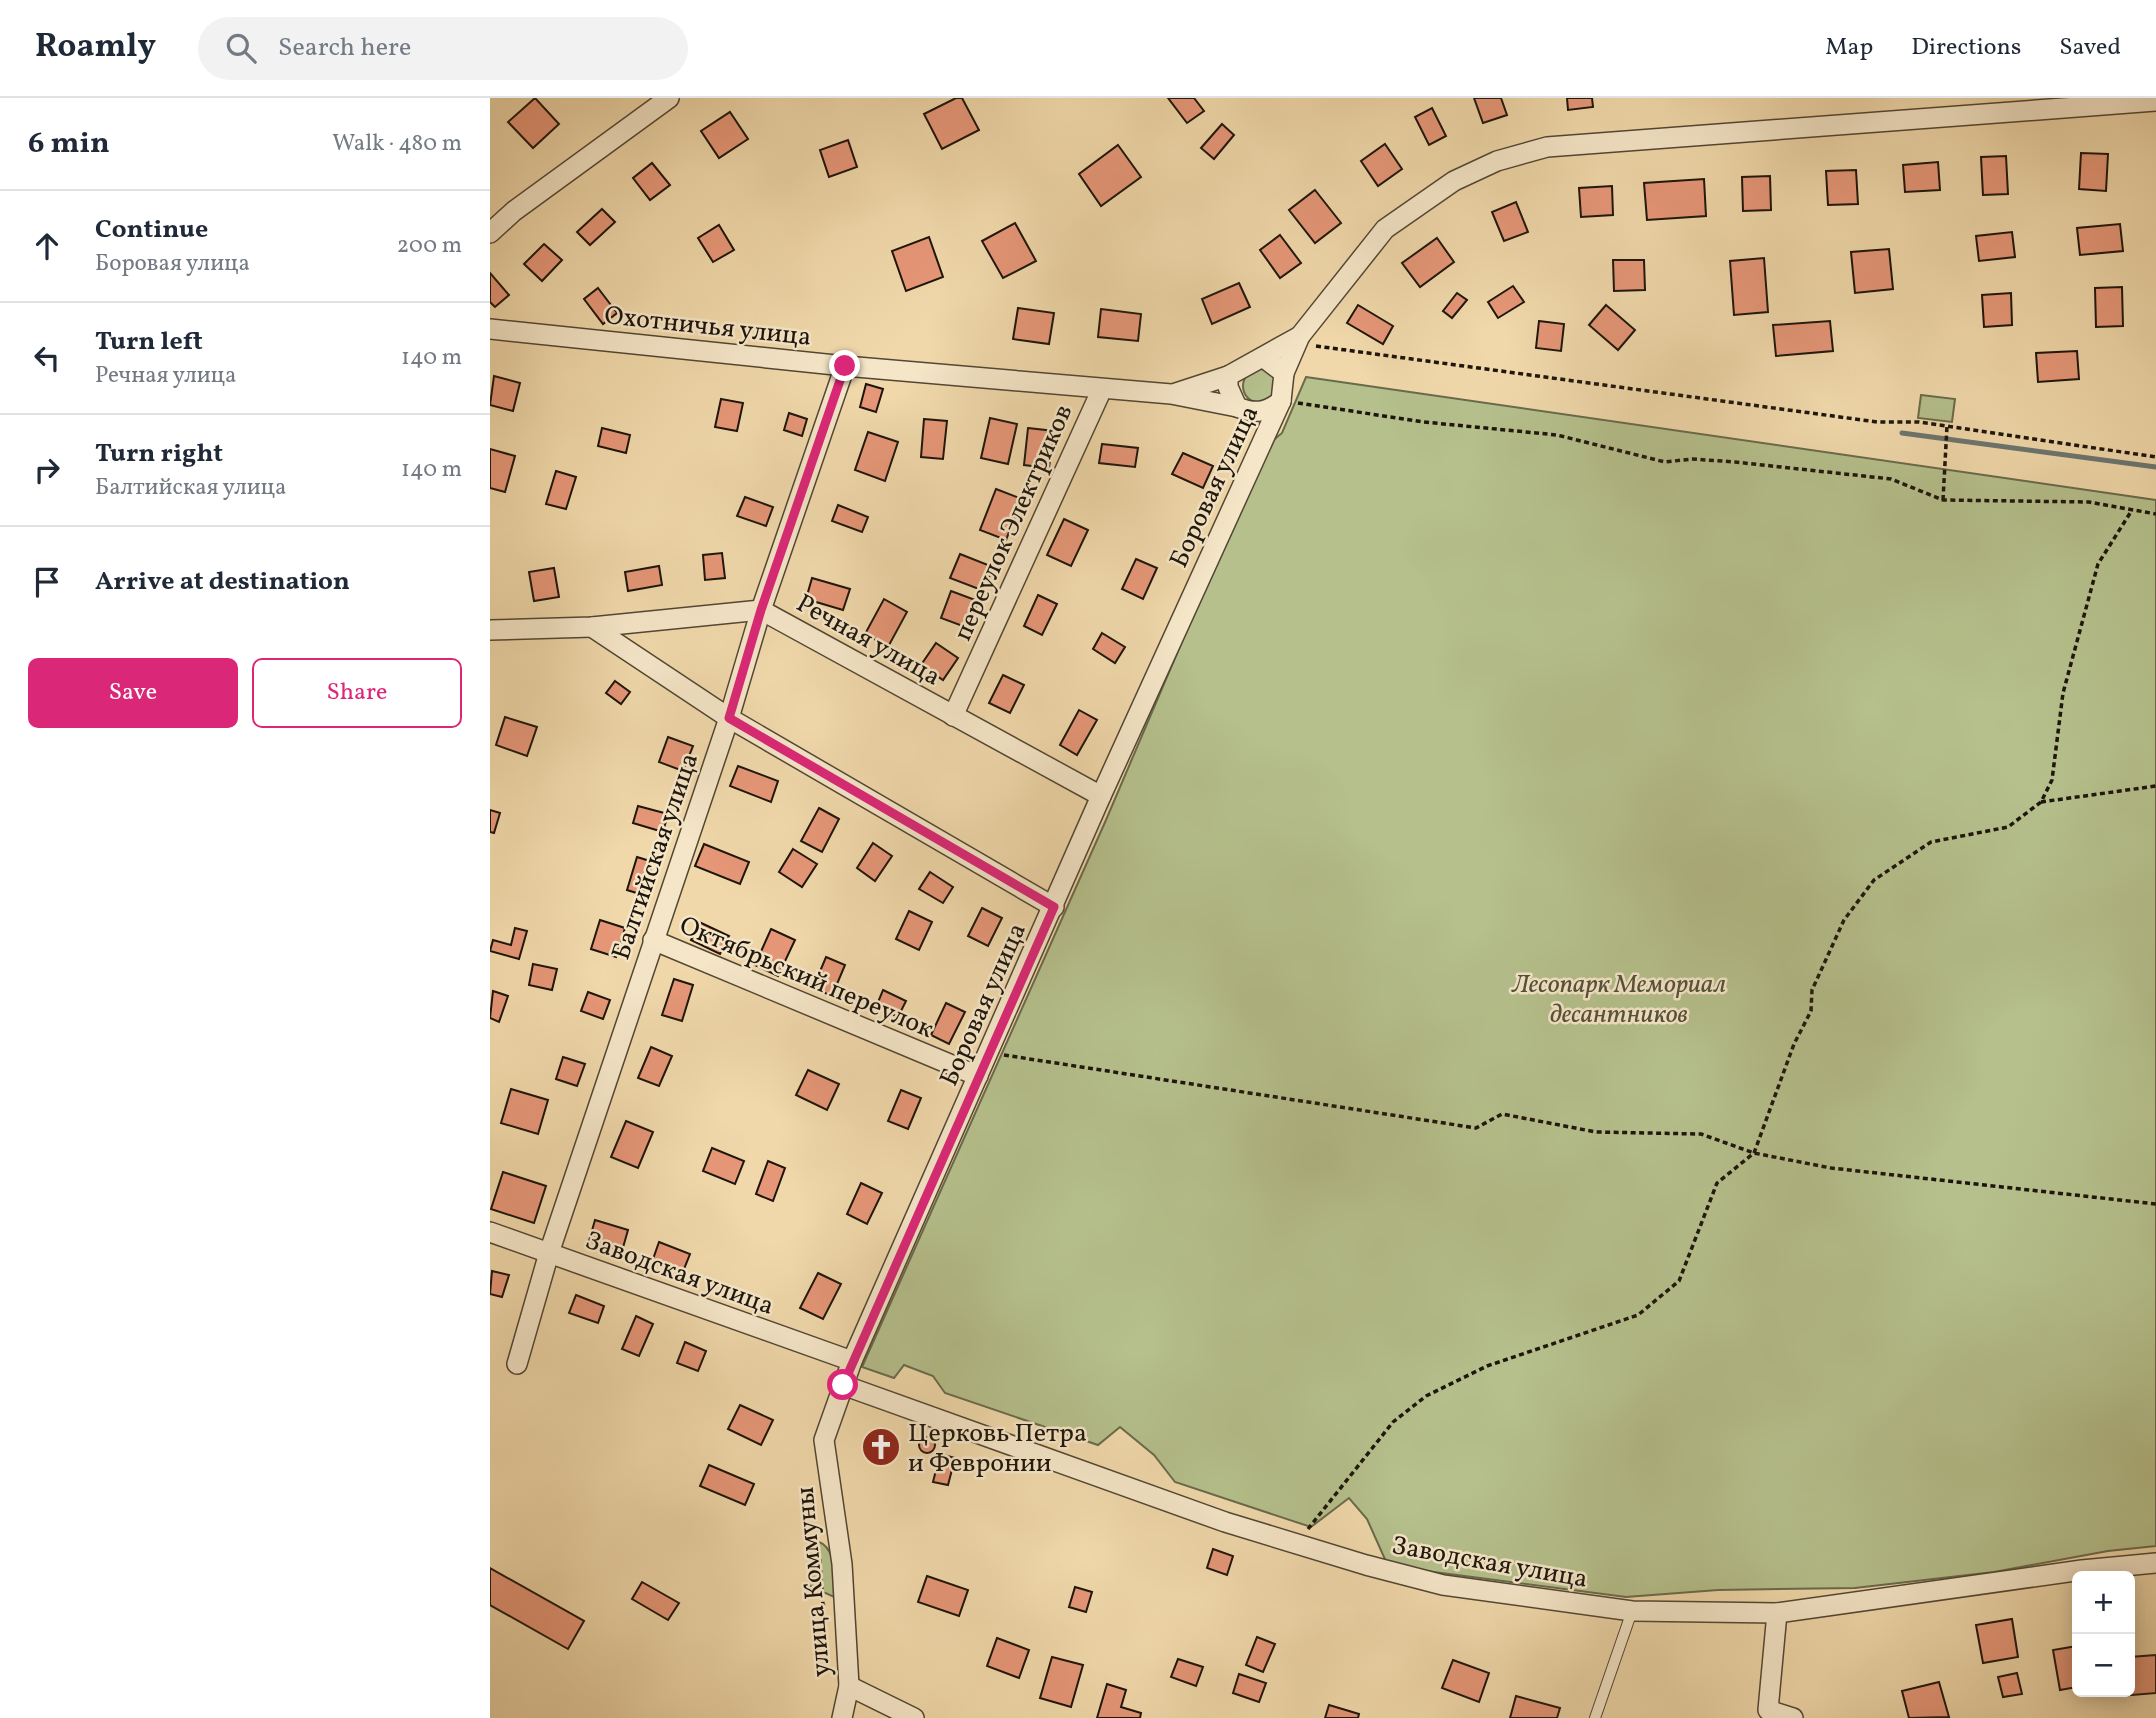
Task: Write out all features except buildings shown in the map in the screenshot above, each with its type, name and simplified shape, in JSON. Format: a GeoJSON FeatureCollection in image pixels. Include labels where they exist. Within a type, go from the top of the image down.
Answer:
{"type":"FeatureCollection","features":[{"type":"Feature","properties":{"kind":"street"},"geometry":{"type":"LineString","coordinates":[[490,233],[514,211],[669,98]]}},
{"type":"Feature","properties":{"kind":"street"},"geometry":{"type":"LineString","coordinates":[[1300,336],[1228,376],[1228,387],[1243,409],[1263,412],[1281,401],[1284,373],[1300,336],[1385,229],[1454,181],[1497,161],[1520,154],[1547,147],[2156,101]]}},
{"type":"Feature","properties":{"kind":"street","name":"Охотничья улица"},"geometry":{"type":"LineString","coordinates":[[490,329],[845,366],[1171,394],[1243,409],[1268,428]]}},
{"type":"Feature","properties":{"kind":"street"},"geometry":{"type":"LineString","coordinates":[[1264,358],[1284,373]]}},
{"type":"Feature","properties":{"kind":"street","name":"Балтийская улица"},"geometry":{"type":"LineString","coordinates":[[517,1364],[549,1252],[729,718],[761,610],[845,366]]}},
{"type":"Feature","properties":{"kind":"street","name":"Охотничья улица"},"geometry":{"type":"LineString","coordinates":[[1171,394],[1228,376]]}},
{"type":"Feature","properties":{"kind":"street","name":"переулок Электриков"},"geometry":{"type":"LineString","coordinates":[[954,716],[1101,389]]}},
{"type":"Feature","properties":{"kind":"street","name":"Боровая улица"},"geometry":{"type":"LineString","coordinates":[[824,1440],[852,1361],[1101,796],[1281,401]]}},
{"type":"Feature","properties":{"kind":"street","name":"Речная улица"},"geometry":{"type":"LineString","coordinates":[[490,630],[592,626],[761,610],[1101,796]]}},
{"type":"Feature","properties":{"kind":"street"},"geometry":{"type":"LineString","coordinates":[[592,626],[729,718],[1054,907]]}},
{"type":"Feature","properties":{"kind":"street","name":"Октябрьский переулок"},"geometry":{"type":"LineString","coordinates":[[653,940],[978,1076]]}},
{"type":"Feature","properties":{"kind":"street","name":"Заводская улица"},"geometry":{"type":"LineString","coordinates":[[490,1232],[852,1361]]}},
{"type":"Feature","properties":{"kind":"street","name":"Заводская улица"},"geometry":{"type":"LineString","coordinates":[[843,1385],[1226,1522],[1443,1585],[1632,1611],[1777,1613],[2082,1570],[2156,1563]]}},
{"type":"Feature","properties":{"kind":"street","name":"улица Коммуны"},"geometry":{"type":"LineString","coordinates":[[824,1440],[842,1564],[849,1686],[842,1718]]}},
{"type":"Feature","properties":{"kind":"street"},"geometry":{"type":"LineString","coordinates":[[1777,1613],[1768,1710],[1793,1718]]}},
{"type":"Feature","properties":{"kind":"street"},"geometry":{"type":"LineString","coordinates":[[849,1686],[915,1718]]}},
{"type":"Feature","properties":{"kind":"lane"},"geometry":{"type":"LineString","coordinates":[[1595,1718],[1632,1611]]}},
{"type":"Feature","properties":{"kind":"path"},"geometry":{"type":"LineString","coordinates":[[1300,336],[1320,348],[1877,422],[1947,426],[2156,457]]}},
{"type":"Feature","properties":{"kind":"path"},"geometry":{"type":"LineString","coordinates":[[1281,401],[1424,422],[1557,435],[1665,462],[1692,459],[1735,462],[1891,479],[1944,500],[2089,502],[2156,514]]}},
{"type":"Feature","properties":{"kind":"path"},"geometry":{"type":"LineString","coordinates":[[1944,500],[1947,426]]}},
{"type":"Feature","properties":{"kind":"path"},"geometry":{"type":"LineString","coordinates":[[1298,1543],[1393,1422],[1426,1396],[1487,1366],[1638,1315],[1679,1281],[1717,1183],[1754,1153],[1794,1044],[1811,1011],[1812,990],[1844,920],[1874,880],[1931,842],[2008,827],[2041,802],[2052,780],[2063,694],[2098,564],[2132,510]]}},
{"type":"Feature","properties":{"kind":"path"},"geometry":{"type":"LineString","coordinates":[[2041,802],[2156,786]]}},
{"type":"Feature","properties":{"kind":"path"},"geometry":{"type":"LineString","coordinates":[[990,1051],[1016,1059],[1476,1128],[1502,1114],[1596,1132],[1701,1134],[1754,1153],[1831,1168],[2156,1204]]}},
{"type":"Feature","properties":{"kind":"path"},"geometry":{"type":"LineString","coordinates":[[819,1551],[822,1592]]}},
{"type":"Feature","properties":{"kind":"green space"},"geometry":{"type":"Polygon","coordinates":[[[1260,369],[1272,374],[1277,386],[1272,398],[1260,403],[1248,398],[1243,386],[1248,374],[1260,369]]]}},
{"type":"Feature","properties":{"kind":"green space","name":"Лесопарк Мемориал десантников"},"geometry":{"type":"Polygon","coordinates":[[[1306,377],[2156,500],[2156,1546],[2108,1551],[1994,1572],[1855,1588],[1718,1590],[1626,1597],[1388,1566],[1367,1519],[1349,1498],[1311,1527],[1175,1482],[1154,1455],[1120,1427],[1098,1445],[945,1393],[933,1376],[904,1365],[894,1378],[862,1367],[1106,820],[1265,447],[1282,433],[1306,377]]]}},
{"type":"Feature","properties":{"kind":"green space"},"geometry":{"type":"Polygon","coordinates":[[[1921,395],[1955,399],[1952,422],[1918,418],[1921,395]]]}},
{"type":"Feature","properties":{"kind":"green space"},"geometry":{"type":"Polygon","coordinates":[[[817,1541],[829,1550],[832,1557],[834,1597],[808,1585],[813,1543],[817,1541]]]}},
{"type":"Feature","properties":{"kind":"waterway"},"geometry":{"type":"LineString","coordinates":[[1902,433],[2156,467]]}},
{"type":"Feature","properties":{"kind":"place","name":"Церковь Петра и Февронии"},"geometry":{"type":"Point","coordinates":[881,1447]}},
{"type":"Feature","properties":{"kind":"route"},"geometry":{"type":"LineString","coordinates":[[843,1385],[1054,907],[729,718],[761,610],[845,366]]}}]}
